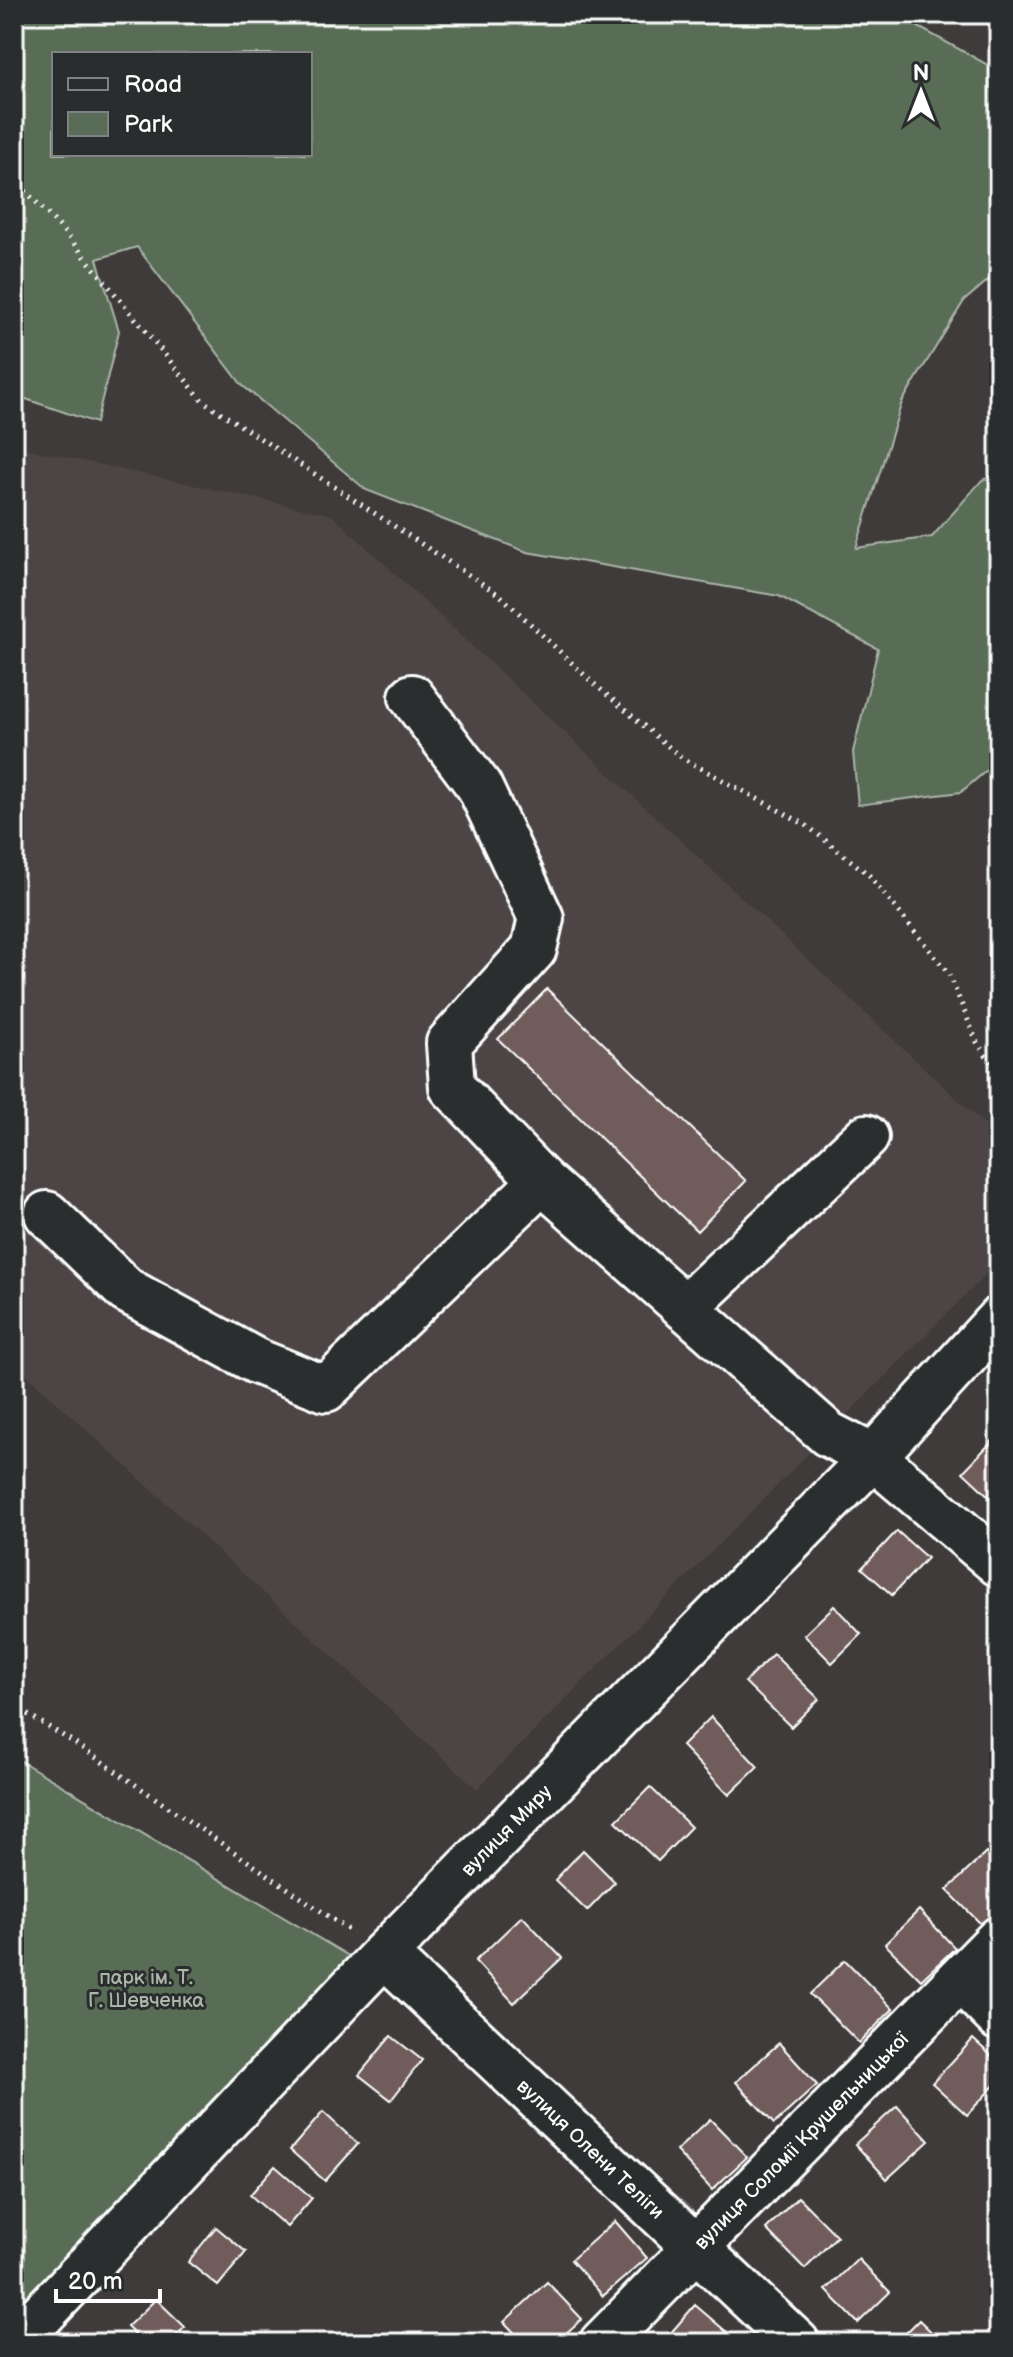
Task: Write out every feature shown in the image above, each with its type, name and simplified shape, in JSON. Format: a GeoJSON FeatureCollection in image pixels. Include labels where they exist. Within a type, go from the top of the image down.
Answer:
{"type":"FeatureCollection","features":[{"type":"Feature","properties":{"kind":"street"},"geometry":{"type":"LineString","coordinates":[[412,697],[479,786],[541,918],[534,949],[449,1043],[452,1087],[542,1181],[828,1434],[873,1457],[999,1564]]}},
{"type":"Feature","properties":{"kind":"street"},"geometry":{"type":"LineString","coordinates":[[685,1308],[866,1137]]}},
{"type":"Feature","properties":{"kind":"street"},"geometry":{"type":"LineString","coordinates":[[47,1214],[126,1290],[256,1361],[326,1389],[542,1181]]}},
{"type":"Feature","properties":{"kind":"street","name":"вулиця Миру"},"geometry":{"type":"LineString","coordinates":[[15,2343],[384,1954],[873,1457],[999,1319]]}},
{"type":"Feature","properties":{"kind":"street","name":"вулиця Соломії Крушельницької"},"geometry":{"type":"LineString","coordinates":[[602,2343],[999,1939]]}},
{"type":"Feature","properties":{"kind":"street","name":"вулиця Олени Теліги"},"geometry":{"type":"LineString","coordinates":[[384,1954],[797,2343]]}},
{"type":"Feature","properties":{"kind":"street"},"geometry":{"type":"LineString","coordinates":[[960,1979],[999,2018]]}},
{"type":"Feature","properties":{"kind":"path"},"geometry":{"type":"LineString","coordinates":[[14,179],[61,228],[203,401],[501,596],[593,683],[682,758],[806,825],[869,875],[949,974],[977,1042],[999,1075]]}},
{"type":"Feature","properties":{"kind":"path"},"geometry":{"type":"LineString","coordinates":[[14,1706],[70,1740],[384,1954]]}},
{"type":"Feature","properties":{"kind":"shaded area"},"geometry":{"type":"Polygon","coordinates":[[[14,446],[332,515],[999,1138],[999,1261],[477,1789],[14,1363],[14,446]]]}},
{"type":"Feature","properties":{"kind":"green space"},"geometry":{"type":"Polygon","coordinates":[[[14,14],[895,14],[999,71],[999,271],[964,301],[902,402],[856,548],[932,537],[982,480],[999,473],[999,760],[961,792],[858,805],[853,752],[878,649],[779,596],[527,552],[366,490],[242,385],[137,247],[97,259],[119,331],[96,423],[14,395],[14,14]]]}},
{"type":"Feature","properties":{"kind":"green space","name":"парк ім. Т. Г. Шевченка"},"geometry":{"type":"Polygon","coordinates":[[[14,1757],[357,1961],[14,2317],[14,1757]]]}},
{"type":"Feature","properties":{"kind":"building"},"geometry":{"type":"Polygon","coordinates":[[[547,989],[746,1181],[697,1231],[498,1039],[547,989]]]}},
{"type":"Feature","properties":{"kind":"building"},"geometry":{"type":"Polygon","coordinates":[[[999,1434],[999,1495],[994,1501],[963,1472],[999,1434]]]}},
{"type":"Feature","properties":{"kind":"building"},"geometry":{"type":"Polygon","coordinates":[[[897,1531],[927,1558],[892,1595],[862,1568],[897,1531]]]}},
{"type":"Feature","properties":{"kind":"building"},"geometry":{"type":"Polygon","coordinates":[[[834,1606],[861,1634],[832,1663],[804,1635],[834,1606]]]}},
{"type":"Feature","properties":{"kind":"building"},"geometry":{"type":"Polygon","coordinates":[[[773,1654],[819,1699],[791,1727],[745,1682],[773,1654]]]}},
{"type":"Feature","properties":{"kind":"building"},"geometry":{"type":"Polygon","coordinates":[[[711,1717],[758,1767],[729,1795],[682,1746],[711,1717]]]}},
{"type":"Feature","properties":{"kind":"building"},"geometry":{"type":"Polygon","coordinates":[[[650,1787],[691,1827],[658,1861],[616,1821],[650,1787]]]}},
{"type":"Feature","properties":{"kind":"building"},"geometry":{"type":"Polygon","coordinates":[[[583,1850],[615,1882],[587,1911],[555,1880],[583,1850]]]}},
{"type":"Feature","properties":{"kind":"building"},"geometry":{"type":"Polygon","coordinates":[[[986,1853],[999,1867],[999,1908],[982,1925],[947,1890],[986,1853]]]}},
{"type":"Feature","properties":{"kind":"building"},"geometry":{"type":"Polygon","coordinates":[[[919,1910],[955,1948],[921,1980],[885,1944],[919,1910]]]}},
{"type":"Feature","properties":{"kind":"building"},"geometry":{"type":"Polygon","coordinates":[[[522,1916],[562,1958],[514,2003],[475,1961],[522,1916]]]}},
{"type":"Feature","properties":{"kind":"building"},"geometry":{"type":"Polygon","coordinates":[[[845,1960],[893,2009],[859,2043],[810,1994],[845,1960]]]}},
{"type":"Feature","properties":{"kind":"building"},"geometry":{"type":"Polygon","coordinates":[[[391,2036],[422,2060],[391,2100],[359,2075],[391,2036]]]}},
{"type":"Feature","properties":{"kind":"building"},"geometry":{"type":"Polygon","coordinates":[[[973,2039],[999,2063],[999,2080],[967,2115],[932,2083],[973,2039]]]}},
{"type":"Feature","properties":{"kind":"building"},"geometry":{"type":"Polygon","coordinates":[[[779,2043],[817,2085],[774,2124],[736,2082],[779,2043]]]}},
{"type":"Feature","properties":{"kind":"building"},"geometry":{"type":"Polygon","coordinates":[[[897,2106],[929,2141],[887,2179],[855,2144],[897,2106]]]}},
{"type":"Feature","properties":{"kind":"building"},"geometry":{"type":"Polygon","coordinates":[[[323,2112],[358,2144],[325,2181],[290,2150],[323,2112]]]}},
{"type":"Feature","properties":{"kind":"building"},"geometry":{"type":"Polygon","coordinates":[[[710,2119],[747,2157],[712,2190],[676,2151],[710,2119]]]}},
{"type":"Feature","properties":{"kind":"building"},"geometry":{"type":"Polygon","coordinates":[[[275,2166],[312,2198],[287,2227],[250,2195],[275,2166]]]}},
{"type":"Feature","properties":{"kind":"building"},"geometry":{"type":"Polygon","coordinates":[[[798,2197],[837,2236],[805,2269],[766,2229],[798,2197]]]}},
{"type":"Feature","properties":{"kind":"building"},"geometry":{"type":"Polygon","coordinates":[[[615,2221],[647,2258],[603,2296],[571,2260],[615,2221]]]}},
{"type":"Feature","properties":{"kind":"building"},"geometry":{"type":"Polygon","coordinates":[[[216,2227],[246,2252],[218,2286],[188,2262],[216,2227]]]}},
{"type":"Feature","properties":{"kind":"building"},"geometry":{"type":"Polygon","coordinates":[[[858,2259],[890,2292],[858,2323],[826,2290],[858,2259]]]}},
{"type":"Feature","properties":{"kind":"building"},"geometry":{"type":"Polygon","coordinates":[[[547,2282],[582,2319],[555,2343],[524,2343],[504,2322],[547,2282]]]}},
{"type":"Feature","properties":{"kind":"building"},"geometry":{"type":"Polygon","coordinates":[[[156,2299],[185,2327],[169,2343],[143,2343],[127,2327],[156,2299]]]}},
{"type":"Feature","properties":{"kind":"building"},"geometry":{"type":"Polygon","coordinates":[[[695,2305],[736,2340],[734,2343],[662,2343],[695,2305]]]}},
{"type":"Feature","properties":{"kind":"building"},"geometry":{"type":"Polygon","coordinates":[[[919,2320],[943,2343],[896,2343],[919,2320]]]}},
{"type":"Feature","properties":{"kind":"waterway"},"geometry":{"type":"LineString","coordinates":[[991,14],[999,18]]}}]}
